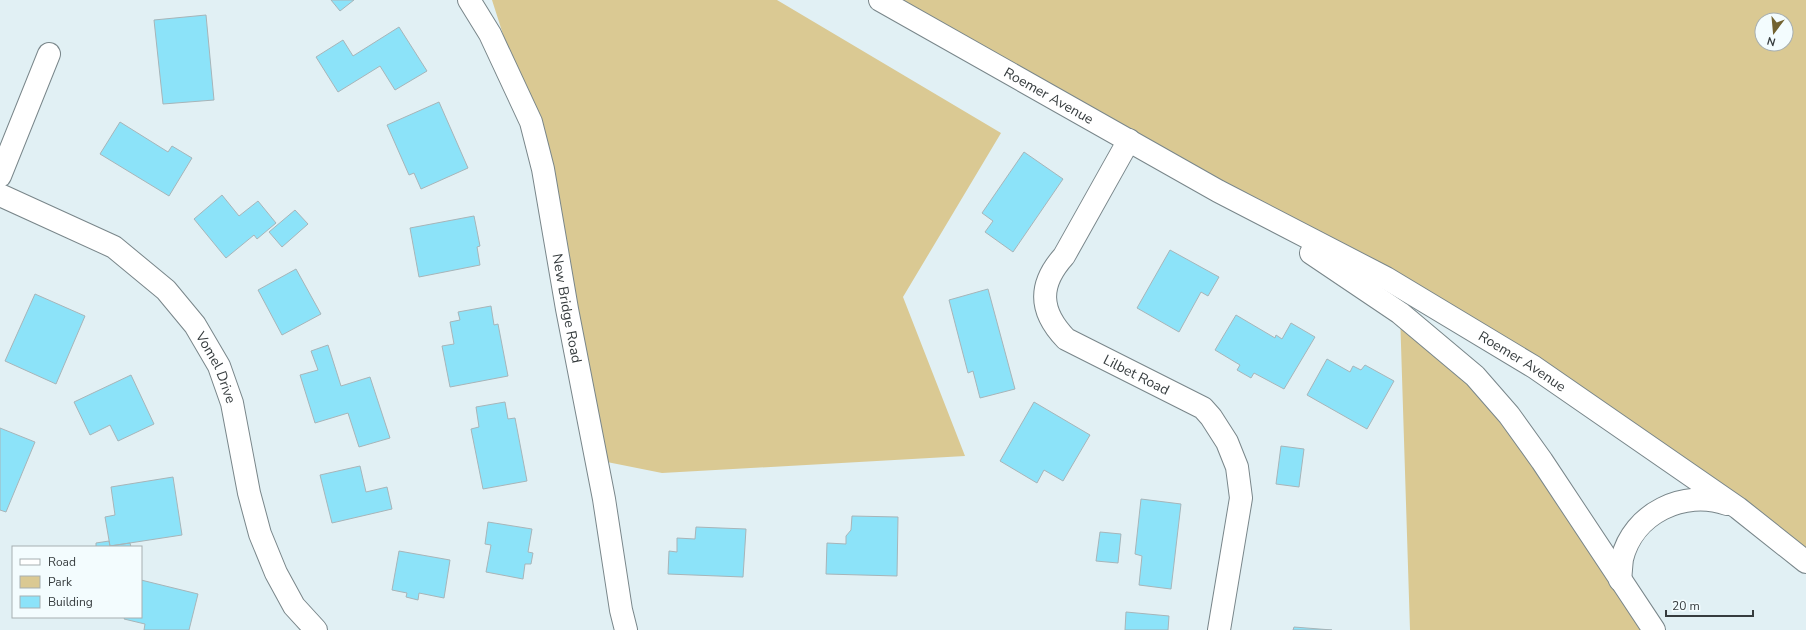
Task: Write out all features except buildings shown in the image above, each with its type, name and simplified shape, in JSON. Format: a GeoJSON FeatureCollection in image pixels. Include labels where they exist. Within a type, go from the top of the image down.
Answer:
{"type":"FeatureCollection","features":[{"type":"Feature","properties":{"kind":"street","name":"New Bridge Road"},"geometry":{"type":"LineString","coordinates":[[469,0],[490,34],[531,122],[543,169],[567,309],[598,468],[621,610],[626,630]]}},
{"type":"Feature","properties":{"kind":"street","name":"Roemer Avenue"},"geometry":{"type":"LineString","coordinates":[[880,0],[1218,191],[1386,278],[1528,363],[1738,508],[1806,562]]}},
{"type":"Feature","properties":{"kind":"street"},"geometry":{"type":"LineString","coordinates":[[0,176],[49,54]]}},
{"type":"Feature","properties":{"kind":"street","name":"Lilbet Road"},"geometry":{"type":"LineString","coordinates":[[1129,140],[1064,256],[1052,269],[1045,287],[1046,307],[1053,326],[1066,339],[1204,408],[1227,442],[1237,467],[1241,498],[1219,630]]}},
{"type":"Feature","properties":{"kind":"street","name":"Roemer Avenue"},"geometry":{"type":"LineString","coordinates":[[1218,191],[1400,313],[1475,376],[1509,415],[1542,461],[1654,630]]}},
{"type":"Feature","properties":{"kind":"street","name":"Vomel Drive"},"geometry":{"type":"LineString","coordinates":[[0,195],[114,247],[166,290],[195,325],[219,366],[232,403],[249,492],[260,534],[276,572],[294,606],[313,629]]}},
{"type":"Feature","properties":{"kind":"street"},"geometry":{"type":"LineString","coordinates":[[1620,580],[1622,558],[1633,535],[1650,516],[1669,505],[1691,499],[1714,499],[1738,508]]}},
{"type":"Feature","properties":{"kind":"green space"},"geometry":{"type":"Polygon","coordinates":[[[492,0],[777,0],[1001,133],[903,297],[965,456],[662,473],[597,460],[531,122],[492,0]]]}},
{"type":"Feature","properties":{"kind":"green space"},"geometry":{"type":"Polygon","coordinates":[[[880,0],[1806,0],[1806,562],[1534,367],[880,0]]]}},
{"type":"Feature","properties":{"kind":"green space"},"geometry":{"type":"Polygon","coordinates":[[[1400,313],[1475,376],[1654,630],[1410,630],[1400,313]]]}}]}
